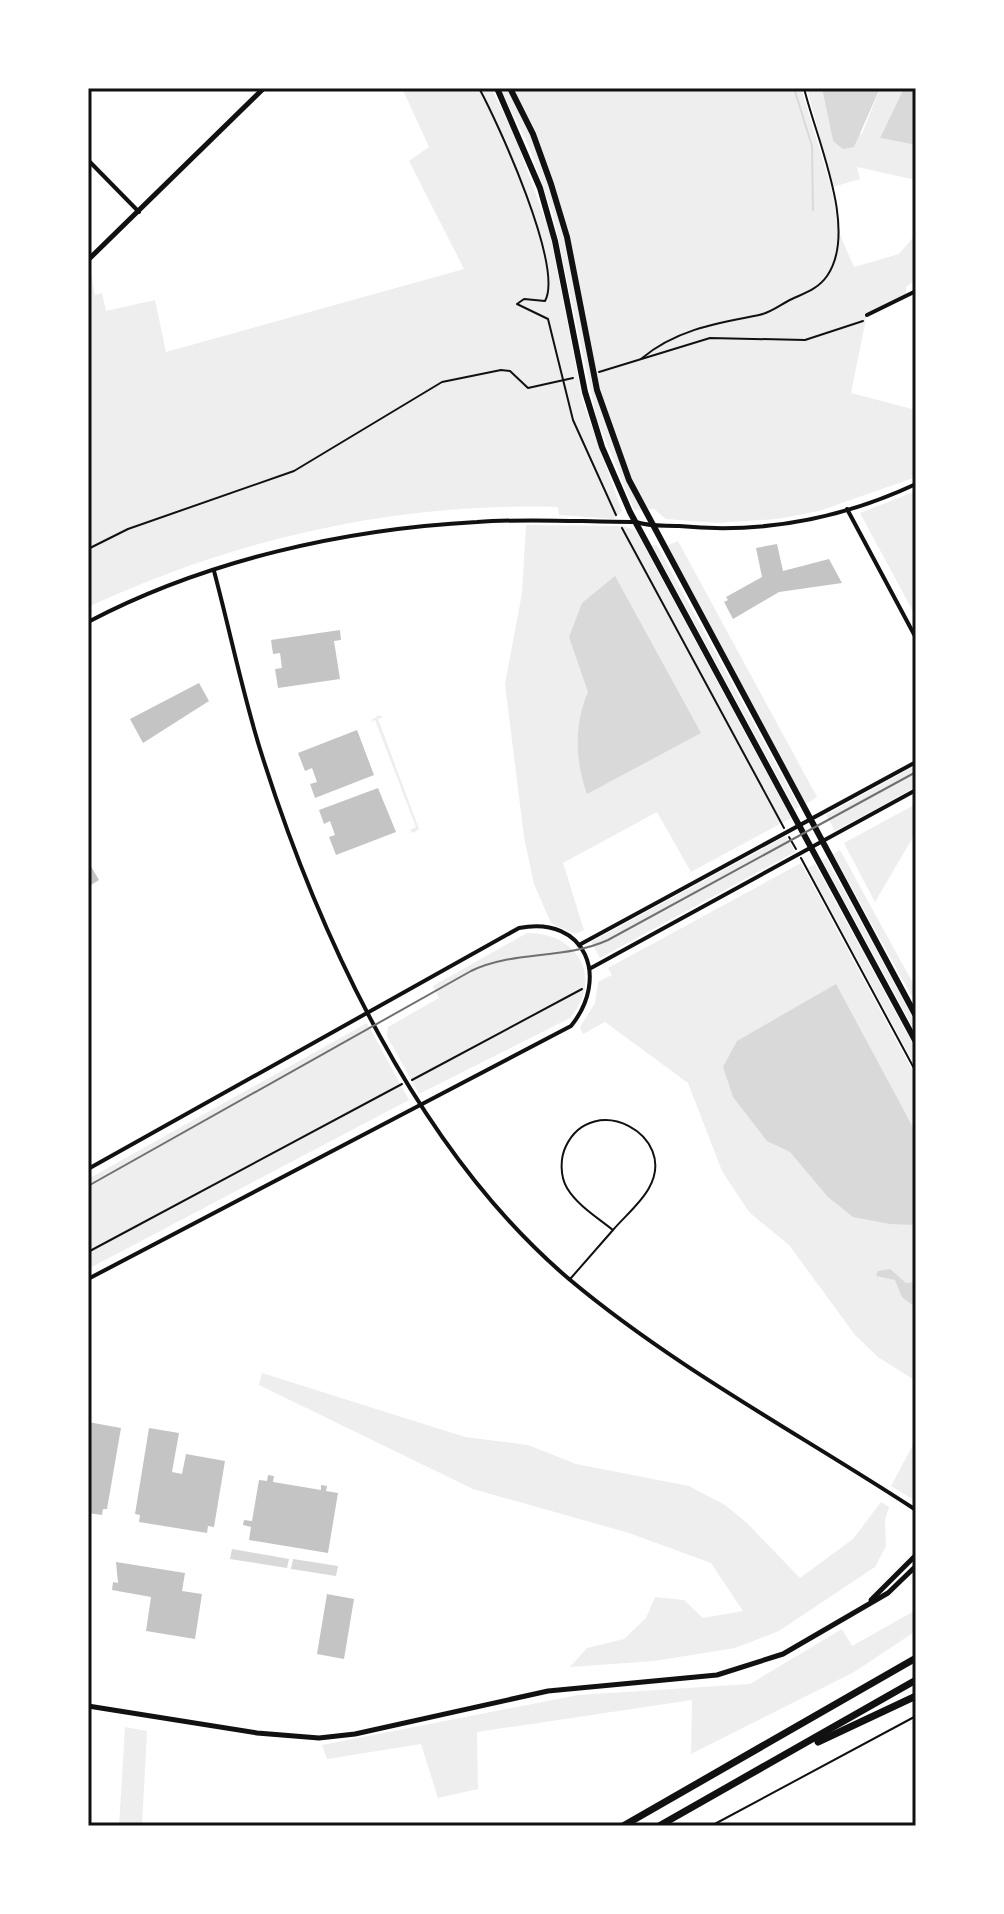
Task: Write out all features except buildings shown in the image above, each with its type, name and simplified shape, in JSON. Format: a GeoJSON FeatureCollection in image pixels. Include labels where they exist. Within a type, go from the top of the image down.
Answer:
{"type":"FeatureCollection","features":[{"type":"Feature","properties":{"kind":"highway"},"geometry":{"type":"LineString","coordinates":[[623,1826],[879,1681],[916,1655]]}},
{"type":"Feature","properties":{"kind":"highway"},"geometry":{"type":"LineString","coordinates":[[659,1826],[916,1680]]}},
{"type":"Feature","properties":{"kind":"highway"},"geometry":{"type":"LineString","coordinates":[[794,1752],[855,1727],[916,1696]]}},
{"type":"Feature","properties":{"kind":"main road"},"geometry":{"type":"LineString","coordinates":[[497,88],[540,188],[555,241],[585,392],[602,447],[636,522],[916,1042]]}},
{"type":"Feature","properties":{"kind":"main road"},"geometry":{"type":"LineString","coordinates":[[510,88],[533,134],[567,237],[602,409],[652,527],[916,1016]]}},
{"type":"Feature","properties":{"kind":"street"},"geometry":{"type":"LineString","coordinates":[[252,88],[255,98]]}},
{"type":"Feature","properties":{"kind":"street"},"geometry":{"type":"LineString","coordinates":[[88,260],[264,88]]}},
{"type":"Feature","properties":{"kind":"street"},"geometry":{"type":"LineString","coordinates":[[88,160],[139,212]]}},
{"type":"Feature","properties":{"kind":"street"},"geometry":{"type":"LineString","coordinates":[[867,315],[916,291]]}},
{"type":"Feature","properties":{"kind":"street"},"geometry":{"type":"LineString","coordinates":[[88,622],[214,571],[320,541],[434,525],[523,520],[636,522],[652,527],[741,530],[785,525],[847,509],[916,484]]}},
{"type":"Feature","properties":{"kind":"street"},"geometry":{"type":"LineString","coordinates":[[847,509],[916,638]]}},
{"type":"Feature","properties":{"kind":"street"},"geometry":{"type":"LineString","coordinates":[[214,571],[261,754],[322,913],[368,1011],[406,1082],[474,1181],[570,1279],[662,1349],[916,1510]]}},
{"type":"Feature","properties":{"kind":"street"},"geometry":{"type":"LineString","coordinates":[[579,945],[916,762]]}},
{"type":"Feature","properties":{"kind":"street"},"geometry":{"type":"LineString","coordinates":[[591,968],[916,790]]}},
{"type":"Feature","properties":{"kind":"street"},"geometry":{"type":"LineString","coordinates":[[88,1169],[519,928],[541,926],[556,930],[579,945],[591,968],[592,984],[584,1010],[571,1026],[88,1279]]}},
{"type":"Feature","properties":{"kind":"street"},"geometry":{"type":"LineString","coordinates":[[861,1608],[916,1555]]}},
{"type":"Feature","properties":{"kind":"street"},"geometry":{"type":"LineString","coordinates":[[88,1706],[257,1733],[337,1737],[548,1691],[700,1678],[734,1672],[783,1654],[888,1593],[916,1566]]}},
{"type":"Feature","properties":{"kind":"lane"},"geometry":{"type":"LineString","coordinates":[[570,1279],[649,1189],[655,1171],[653,1152],[644,1136],[628,1124],[604,1119],[587,1124],[573,1135],[564,1151],[562,1174],[567,1188],[613,1230]]}},
{"type":"Feature","properties":{"kind":"path"},"geometry":{"type":"LineString","coordinates":[[479,88],[508,143],[532,210],[547,279],[545,301],[519,300],[517,304],[548,319],[573,420],[614,511]]}},
{"type":"Feature","properties":{"kind":"path"},"geometry":{"type":"LineString","coordinates":[[638,360],[679,337],[718,321],[768,312],[808,294],[826,277],[833,264],[840,226],[804,88]]}},
{"type":"Feature","properties":{"kind":"path"},"geometry":{"type":"LineString","coordinates":[[593,373],[710,338],[738,336],[805,340],[842,326],[861,324],[867,315]]}},
{"type":"Feature","properties":{"kind":"path"},"geometry":{"type":"LineString","coordinates":[[88,549],[128,529],[294,471],[442,382],[501,370],[510,371],[528,388],[580,376]]}},
{"type":"Feature","properties":{"kind":"path"},"geometry":{"type":"LineString","coordinates":[[623,531],[916,1072]]}},
{"type":"Feature","properties":{"kind":"path"},"geometry":{"type":"LineString","coordinates":[[88,1252],[592,984]]}},
{"type":"Feature","properties":{"kind":"path"},"geometry":{"type":"LineString","coordinates":[[711,1826],[916,1716]]}},
{"type":"Feature","properties":{"kind":"shaded area"},"geometry":{"type":"Polygon","coordinates":[[[402,88],[491,88],[515,136],[550,234],[583,402],[622,511],[614,519],[559,515],[558,507],[497,507],[376,519],[258,544],[144,583],[88,607],[88,272],[90,269],[95,295],[102,293],[106,311],[155,300],[166,352],[464,269],[409,161],[429,147],[402,88]]]}},
{"type":"Feature","properties":{"kind":"shaded area"},"geometry":{"type":"Polygon","coordinates":[[[500,88],[801,88],[831,187],[840,235],[854,267],[899,254],[916,234],[916,279],[906,287],[906,294],[867,314],[851,393],[916,410],[916,477],[819,511],[777,519],[717,523],[666,519],[654,509],[634,510],[597,420],[553,215],[529,147],[500,88]]]}},
{"type":"Feature","properties":{"kind":"shaded area"},"geometry":{"type":"Polygon","coordinates":[[[807,88],[822,88],[833,141],[862,134],[880,88],[904,88],[880,138],[916,145],[916,180],[857,167],[860,179],[833,187],[807,88]]]}},
{"type":"Feature","properties":{"kind":"shaded area"},"geometry":{"type":"Polygon","coordinates":[[[822,88],[880,88],[854,147],[843,149],[833,141],[822,88]]]}},
{"type":"Feature","properties":{"kind":"shaded area"},"geometry":{"type":"Polygon","coordinates":[[[904,88],[916,88],[916,145],[880,138],[904,88]]]}},
{"type":"Feature","properties":{"kind":"shaded area"},"geometry":{"type":"Polygon","coordinates":[[[916,491],[916,617],[860,513],[916,491]]]}},
{"type":"Feature","properties":{"kind":"shaded area"},"geometry":{"type":"Polygon","coordinates":[[[526,525],[624,526],[636,531],[791,818],[691,872],[657,812],[563,863],[584,930],[575,934],[551,923],[534,884],[524,837],[505,684],[522,593],[526,525]]]}},
{"type":"Feature","properties":{"kind":"shaded area"},"geometry":{"type":"Polygon","coordinates":[[[678,541],[817,797],[806,804],[666,546],[678,541]]]}},
{"type":"Feature","properties":{"kind":"shaded area"},"geometry":{"type":"Polygon","coordinates":[[[652,545],[657,545],[799,807],[795,809],[652,545]]]}},
{"type":"Feature","properties":{"kind":"shaded area"},"geometry":{"type":"Polygon","coordinates":[[[615,576],[701,733],[587,794],[580,769],[578,730],[588,692],[569,637],[582,603],[615,576]]]}},
{"type":"Feature","properties":{"kind":"shaded area"},"geometry":{"type":"Polygon","coordinates":[[[379,715],[383,717],[378,719],[419,829],[413,833],[410,830],[416,827],[375,720],[369,722],[379,715]]]}},
{"type":"Feature","properties":{"kind":"shaded area"},"geometry":{"type":"Polygon","coordinates":[[[916,765],[916,787],[835,831],[826,815],[916,765]]]}},
{"type":"Feature","properties":{"kind":"shaded area"},"geometry":{"type":"Polygon","coordinates":[[[916,804],[916,832],[875,902],[844,843],[916,804]]]}},
{"type":"Feature","properties":{"kind":"shaded area"},"geometry":{"type":"Polygon","coordinates":[[[786,836],[795,852],[600,958],[591,942],[786,836]]]}},
{"type":"Feature","properties":{"kind":"shaded area"},"geometry":{"type":"Polygon","coordinates":[[[840,850],[916,989],[916,1004],[833,854],[840,850]]]}},
{"type":"Feature","properties":{"kind":"shaded area"},"geometry":{"type":"Polygon","coordinates":[[[826,858],[916,1023],[916,1033],[822,860],[826,858]]]}},
{"type":"Feature","properties":{"kind":"shaded area"},"geometry":{"type":"Polygon","coordinates":[[[801,863],[916,1077],[916,1381],[878,1357],[855,1335],[789,1245],[749,1212],[722,1171],[688,1083],[605,1022],[583,1034],[580,1027],[595,1003],[598,982],[612,975],[608,968],[801,863]]]}},
{"type":"Feature","properties":{"kind":"shaded area"},"geometry":{"type":"Polygon","coordinates":[[[815,864],[916,1050],[916,1068],[808,868],[815,864]]]}},
{"type":"Feature","properties":{"kind":"shaded area"},"geometry":{"type":"Polygon","coordinates":[[[527,933],[559,940],[580,960],[585,973],[585,987],[580,1003],[570,1018],[419,1094],[387,1036],[388,1027],[439,998],[433,986],[527,933]]]}},
{"type":"Feature","properties":{"kind":"shaded area"},"geometry":{"type":"Polygon","coordinates":[[[836,984],[916,1133],[916,1225],[853,1217],[828,1197],[790,1152],[767,1141],[733,1097],[723,1067],[737,1041],[836,984]]]}},
{"type":"Feature","properties":{"kind":"shaded area"},"geometry":{"type":"Polygon","coordinates":[[[367,1023],[409,1100],[88,1269],[88,1179],[367,1023]]]}},
{"type":"Feature","properties":{"kind":"shaded area"},"geometry":{"type":"Polygon","coordinates":[[[890,1269],[906,1283],[916,1282],[916,1308],[902,1297],[895,1280],[876,1276],[878,1271],[890,1269]]]}},
{"type":"Feature","properties":{"kind":"shaded area"},"geometry":{"type":"Polygon","coordinates":[[[262,1373],[465,1437],[528,1445],[576,1464],[689,1486],[725,1505],[747,1523],[800,1578],[853,1539],[881,1502],[889,1507],[885,1520],[886,1546],[875,1567],[779,1631],[735,1648],[654,1661],[570,1667],[587,1648],[624,1639],[646,1618],[655,1597],[684,1600],[703,1618],[743,1611],[711,1563],[629,1533],[473,1489],[259,1385],[262,1373]]]}},
{"type":"Feature","properties":{"kind":"shaded area"},"geometry":{"type":"Polygon","coordinates":[[[916,1439],[916,1501],[891,1486],[916,1439]]]}},
{"type":"Feature","properties":{"kind":"shaded area"},"geometry":{"type":"Polygon","coordinates":[[[232,1549],[289,1559],[287,1568],[230,1559],[232,1549]]]}},
{"type":"Feature","properties":{"kind":"shaded area"},"geometry":{"type":"Polygon","coordinates":[[[293,1559],[338,1566],[336,1576],[291,1569],[293,1559]]]}},
{"type":"Feature","properties":{"kind":"shaded area"},"geometry":{"type":"Polygon","coordinates":[[[916,1610],[916,1631],[854,1672],[691,1754],[692,1700],[477,1732],[478,1789],[438,1798],[421,1744],[327,1759],[322,1745],[578,1695],[750,1684],[842,1629],[852,1646],[916,1610]]]}},
{"type":"Feature","properties":{"kind":"shaded area"},"geometry":{"type":"Polygon","coordinates":[[[125,1727],[147,1731],[142,1826],[119,1826],[125,1727]]]}},
{"type":"Feature","properties":{"kind":"waterway"},"geometry":{"type":"LineString","coordinates":[[794,88],[812,146],[813,210]]}},
{"type":"Feature","properties":{"kind":"tram line"},"geometry":{"type":"LineString","coordinates":[[88,1186],[471,971],[504,960],[574,950],[608,940],[916,772]]}}]}
